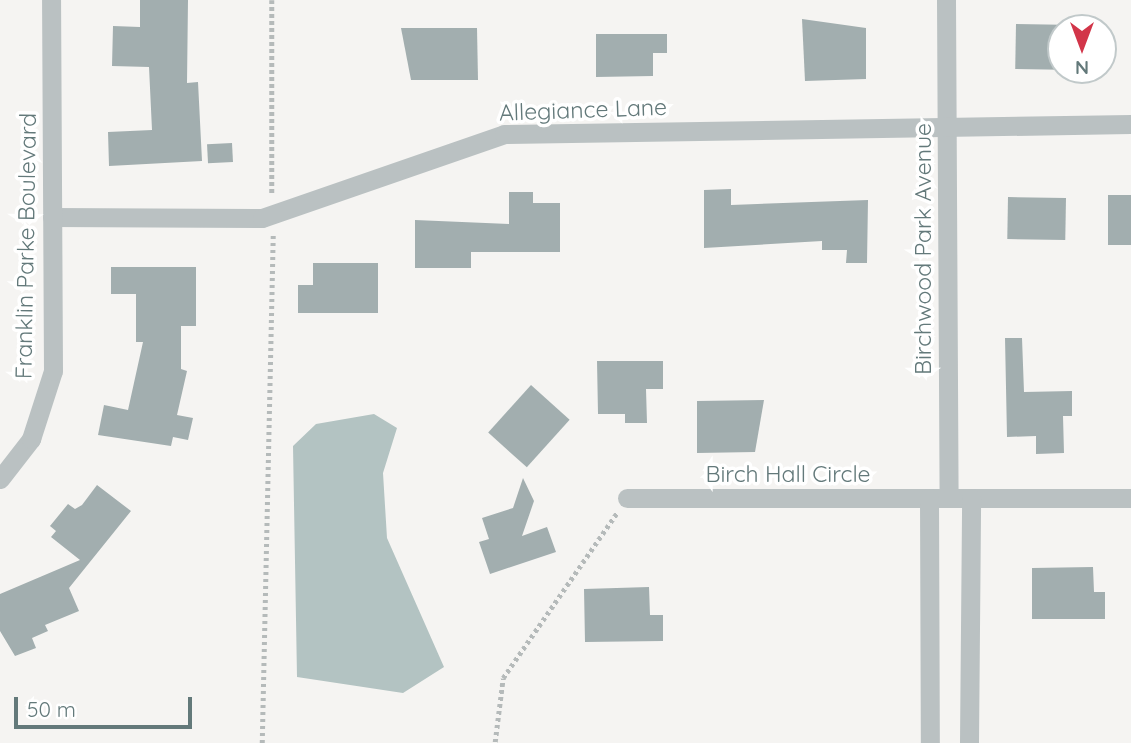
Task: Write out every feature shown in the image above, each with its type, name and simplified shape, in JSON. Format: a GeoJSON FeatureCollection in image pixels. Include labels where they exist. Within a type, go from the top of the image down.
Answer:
{"type":"FeatureCollection","features":[{"type":"Feature","properties":{"kind":"street","name":"Franklin Parke Boulevard"},"geometry":{"type":"LineString","coordinates":[[0,480],[31,439],[51,382],[51,0]]}},
{"type":"Feature","properties":{"kind":"street","name":"Birchwood Park Avenue"},"geometry":{"type":"LineString","coordinates":[[930,743],[948,127],[946,0]]}},
{"type":"Feature","properties":{"kind":"street","name":"Allegiance Lane"},"geometry":{"type":"LineString","coordinates":[[52,217],[245,220],[272,214],[504,134],[1131,124]]}},
{"type":"Feature","properties":{"kind":"street","name":"Birch Hall Circle"},"geometry":{"type":"LineString","coordinates":[[627,498],[1131,498]]}},
{"type":"Feature","properties":{"kind":"street"},"geometry":{"type":"LineString","coordinates":[[969,743],[971,498]]}},
{"type":"Feature","properties":{"kind":"path"},"geometry":{"type":"LineString","coordinates":[[262,743],[272,214],[272,0]]}},
{"type":"Feature","properties":{"kind":"path"},"geometry":{"type":"LineString","coordinates":[[495,741],[503,678],[627,498]]}},
{"type":"Feature","properties":{"kind":"shaded area"},"geometry":{"type":"Polygon","coordinates":[[[374,414],[397,428],[383,473],[387,538],[444,667],[403,693],[297,677],[293,446],[316,424],[374,414]]]}},
{"type":"Feature","properties":{"kind":"building"},"geometry":{"type":"Polygon","coordinates":[[[140,0],[188,0],[187,83],[198,82],[202,161],[109,166],[108,132],[152,130],[149,67],[112,66],[113,26],[140,27],[140,0]]]}},
{"type":"Feature","properties":{"kind":"building"},"geometry":{"type":"Polygon","coordinates":[[[802,19],[866,28],[866,79],[805,81],[802,19]]]}},
{"type":"Feature","properties":{"kind":"building"},"geometry":{"type":"Polygon","coordinates":[[[1016,24],[1047,25],[1047,70],[1015,69],[1016,24]]]}},
{"type":"Feature","properties":{"kind":"building"},"geometry":{"type":"Polygon","coordinates":[[[401,28],[477,28],[478,80],[411,80],[401,28]]]}},
{"type":"Feature","properties":{"kind":"building"},"geometry":{"type":"Polygon","coordinates":[[[596,34],[667,34],[667,53],[653,53],[653,76],[596,77],[596,34]]]}},
{"type":"Feature","properties":{"kind":"building"},"geometry":{"type":"Polygon","coordinates":[[[232,143],[233,162],[208,163],[207,144],[232,143]]]}},
{"type":"Feature","properties":{"kind":"building"},"geometry":{"type":"Polygon","coordinates":[[[731,189],[731,205],[868,200],[867,263],[846,263],[847,250],[822,250],[822,241],[704,248],[704,190],[731,189]]]}},
{"type":"Feature","properties":{"kind":"building"},"geometry":{"type":"Polygon","coordinates":[[[509,192],[533,192],[533,203],[560,203],[560,252],[471,252],[471,268],[415,268],[415,220],[509,224],[509,192]]]}},
{"type":"Feature","properties":{"kind":"building"},"geometry":{"type":"Polygon","coordinates":[[[1108,195],[1131,195],[1131,245],[1108,245],[1108,195]]]}},
{"type":"Feature","properties":{"kind":"building"},"geometry":{"type":"Polygon","coordinates":[[[1008,197],[1066,198],[1065,240],[1007,239],[1008,197]]]}},
{"type":"Feature","properties":{"kind":"building"},"geometry":{"type":"Polygon","coordinates":[[[313,263],[378,263],[378,313],[298,313],[298,285],[313,285],[313,263]]]}},
{"type":"Feature","properties":{"kind":"building"},"geometry":{"type":"Polygon","coordinates":[[[111,267],[196,267],[196,326],[181,326],[181,369],[187,371],[177,415],[193,418],[188,440],[173,437],[171,446],[98,435],[104,405],[128,410],[143,342],[136,342],[136,294],[111,294],[111,267]]]}},
{"type":"Feature","properties":{"kind":"building"},"geometry":{"type":"Polygon","coordinates":[[[1005,338],[1022,338],[1024,392],[1072,391],[1072,416],[1063,416],[1064,453],[1036,454],[1036,436],[1007,437],[1005,338]]]}},
{"type":"Feature","properties":{"kind":"building"},"geometry":{"type":"Polygon","coordinates":[[[597,361],[663,361],[663,389],[646,389],[647,423],[625,423],[625,414],[598,414],[597,361]]]}},
{"type":"Feature","properties":{"kind":"building"},"geometry":{"type":"Polygon","coordinates":[[[531,385],[570,420],[527,467],[488,433],[531,385]]]}},
{"type":"Feature","properties":{"kind":"building"},"geometry":{"type":"Polygon","coordinates":[[[764,400],[755,452],[697,453],[697,401],[764,400]]]}},
{"type":"Feature","properties":{"kind":"building"},"geometry":{"type":"Polygon","coordinates":[[[523,478],[534,501],[522,536],[547,527],[556,552],[490,574],[479,542],[489,539],[482,518],[513,508],[523,478]]]}},
{"type":"Feature","properties":{"kind":"building"},"geometry":{"type":"Polygon","coordinates":[[[97,485],[131,511],[69,588],[79,611],[45,625],[48,631],[32,638],[36,648],[15,656],[0,631],[0,594],[80,560],[51,537],[56,531],[50,526],[68,504],[75,509],[82,505],[97,485]]]}},
{"type":"Feature","properties":{"kind":"building"},"geometry":{"type":"Polygon","coordinates":[[[1093,567],[1094,592],[1105,592],[1105,619],[1032,619],[1032,568],[1093,567]]]}},
{"type":"Feature","properties":{"kind":"building"},"geometry":{"type":"Polygon","coordinates":[[[649,587],[650,615],[663,615],[663,641],[585,642],[584,589],[649,587]]]}}]}
